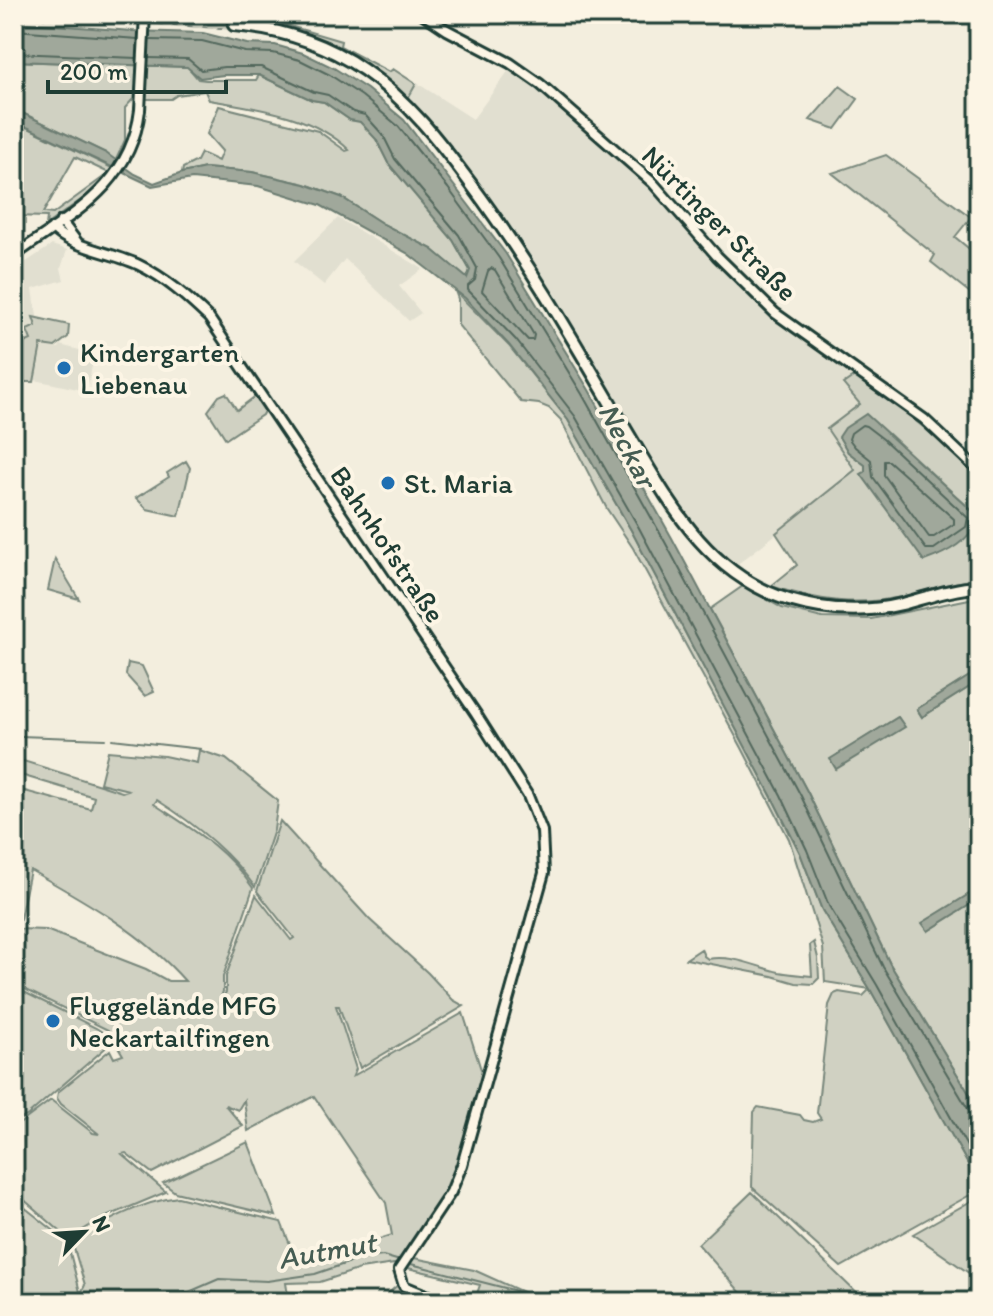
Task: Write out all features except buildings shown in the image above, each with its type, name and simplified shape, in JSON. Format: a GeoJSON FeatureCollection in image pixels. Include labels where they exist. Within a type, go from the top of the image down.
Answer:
{"type":"FeatureCollection","features":[{"type":"Feature","properties":{"kind":"main road"},"geometry":{"type":"LineString","coordinates":[[234,25],[281,32],[326,48],[372,75],[416,116],[457,165],[521,255],[672,507],[702,546],[733,573],[789,600],[844,610],[888,607],[954,590],[979,587]]}},
{"type":"Feature","properties":{"kind":"street"},"geometry":{"type":"LineString","coordinates":[[14,256],[101,191],[119,171],[134,140],[140,110],[145,14]]}},
{"type":"Feature","properties":{"kind":"street","name":"Nürtinger Straße"},"geometry":{"type":"LineString","coordinates":[[423,14],[510,63],[540,84],[653,183],[717,256],[775,313],[924,419],[979,471]]}},
{"type":"Feature","properties":{"kind":"street"},"geometry":{"type":"LineString","coordinates":[[61,221],[77,242]]}},
{"type":"Feature","properties":{"kind":"street","name":"Bahnhofstraße"},"geometry":{"type":"LineString","coordinates":[[53,228],[62,237],[119,256],[160,277],[209,318],[503,756],[536,810],[544,839],[544,873],[458,1177],[446,1200],[401,1264],[399,1277],[404,1286],[443,1302]]}},
{"type":"Feature","properties":{"kind":"shaded area"},"geometry":{"type":"Polygon","coordinates":[[[119,14],[249,14],[341,41],[340,46],[389,72],[393,69],[416,84],[407,100],[377,74],[343,51],[287,29],[261,25],[218,28],[82,19],[119,14]]]}},
{"type":"Feature","properties":{"kind":"shaded area"},"geometry":{"type":"Polygon","coordinates":[[[14,61],[188,67],[198,79],[206,80],[256,80],[259,75],[312,100],[324,102],[350,120],[360,121],[376,139],[388,163],[453,240],[470,270],[467,279],[432,249],[383,224],[341,197],[305,184],[252,172],[205,168],[182,173],[183,168],[197,161],[201,153],[218,161],[222,151],[207,134],[219,106],[318,131],[346,151],[349,150],[319,129],[284,115],[209,100],[205,91],[177,95],[171,99],[133,99],[125,108],[125,140],[115,162],[106,153],[14,109],[14,61]]]}},
{"type":"Feature","properties":{"kind":"shaded area"},"geometry":{"type":"Polygon","coordinates":[[[512,66],[541,87],[659,191],[737,282],[773,316],[854,373],[842,385],[860,404],[827,431],[858,471],[735,566],[695,531],[672,498],[555,296],[446,145],[406,99],[417,83],[473,119],[512,66]]]}},
{"type":"Feature","properties":{"kind":"shaded area"},"geometry":{"type":"Polygon","coordinates":[[[840,86],[858,99],[836,129],[810,120],[840,86]]]}},
{"type":"Feature","properties":{"kind":"shaded area"},"geometry":{"type":"Polygon","coordinates":[[[14,121],[112,168],[110,179],[46,225],[47,217],[14,216],[14,121]],[[75,157],[43,213],[53,214],[109,173],[75,157]]]}},
{"type":"Feature","properties":{"kind":"shaded area"},"geometry":{"type":"Polygon","coordinates":[[[886,155],[971,217],[955,237],[979,257],[979,300],[931,262],[935,255],[832,173],[886,155]]]}},
{"type":"Feature","properties":{"kind":"shaded area"},"geometry":{"type":"Polygon","coordinates":[[[338,218],[423,269],[399,286],[421,313],[409,321],[345,259],[324,285],[294,261],[338,218]]]}},
{"type":"Feature","properties":{"kind":"shaded area"},"geometry":{"type":"Polygon","coordinates":[[[52,245],[67,250],[61,268],[64,280],[33,289],[39,329],[35,345],[14,354],[14,270],[52,245]]]}},
{"type":"Feature","properties":{"kind":"shaded area"},"geometry":{"type":"Polygon","coordinates":[[[455,291],[509,346],[568,420],[631,530],[773,799],[800,853],[822,910],[870,989],[825,982],[823,947],[789,839],[742,748],[633,548],[607,509],[561,420],[549,408],[521,402],[458,325],[455,291]]]}},
{"type":"Feature","properties":{"kind":"shaded area"},"geometry":{"type":"Polygon","coordinates":[[[33,317],[69,325],[68,337],[55,347],[41,345],[34,382],[23,382],[14,424],[14,348],[31,340],[27,330],[36,326],[33,317]]]}},
{"type":"Feature","properties":{"kind":"shaded area","name":"Kindergarten Liebenau"},"geometry":{"type":"Polygon","coordinates":[[[41,345],[59,348],[60,345],[94,356],[87,391],[35,380],[41,345]]]}},
{"type":"Feature","properties":{"kind":"shaded area"},"geometry":{"type":"Polygon","coordinates":[[[856,375],[935,437],[979,480],[979,517],[889,434],[848,452],[865,465],[862,474],[885,506],[937,556],[973,532],[979,519],[979,579],[906,596],[854,602],[821,599],[771,586],[797,565],[776,533],[855,470],[827,429],[860,404],[843,384],[856,375]]]}},
{"type":"Feature","properties":{"kind":"shaded area"},"geometry":{"type":"Polygon","coordinates":[[[226,393],[237,410],[257,395],[265,409],[262,415],[226,439],[208,411],[219,396],[226,393]]]}},
{"type":"Feature","properties":{"kind":"shaded area"},"geometry":{"type":"Polygon","coordinates":[[[186,461],[190,468],[179,516],[147,509],[136,498],[169,477],[167,473],[186,461]]]}},
{"type":"Feature","properties":{"kind":"shaded area"},"geometry":{"type":"Polygon","coordinates":[[[55,559],[79,599],[48,590],[55,559]]]}},
{"type":"Feature","properties":{"kind":"shaded area"},"geometry":{"type":"Polygon","coordinates":[[[743,586],[782,608],[822,618],[871,619],[979,597],[979,670],[917,709],[922,717],[979,681],[979,888],[923,923],[928,931],[979,899],[979,1110],[890,964],[808,793],[710,609],[743,586]],[[898,717],[831,759],[836,768],[904,727],[898,717]]]}},
{"type":"Feature","properties":{"kind":"shaded area"},"geometry":{"type":"Polygon","coordinates":[[[128,663],[142,666],[154,692],[145,696],[126,675],[128,663]]]}},
{"type":"Feature","properties":{"kind":"shaded area"},"geometry":{"type":"Polygon","coordinates":[[[199,750],[226,759],[278,801],[274,830],[255,887],[223,850],[198,829],[157,800],[154,804],[220,851],[253,888],[223,977],[219,1004],[226,992],[226,976],[256,895],[291,940],[294,938],[257,891],[280,821],[369,919],[453,1000],[464,1006],[360,1068],[339,1006],[336,1006],[356,1069],[353,1076],[463,1013],[484,1079],[452,1186],[401,1263],[360,1269],[320,1282],[286,1283],[289,1302],[14,1302],[14,1199],[67,1241],[80,1292],[85,1297],[82,1291],[85,1285],[72,1242],[123,1214],[150,1203],[178,1197],[281,1222],[293,1252],[314,1260],[392,1235],[386,1203],[314,1096],[248,1131],[244,1100],[238,1110],[225,1105],[243,1126],[152,1173],[126,1153],[122,1154],[166,1192],[99,1220],[69,1239],[14,1191],[14,1128],[51,1100],[93,1133],[99,1134],[61,1104],[57,1098],[58,1092],[110,1050],[114,1058],[123,1055],[108,1030],[14,984],[14,788],[91,809],[94,797],[14,773],[14,758],[122,792],[128,790],[100,783],[108,751],[164,756],[197,763],[199,750]],[[30,870],[18,929],[46,930],[146,969],[168,981],[185,981],[132,933],[30,870]]]}},
{"type":"Feature","properties":{"kind":"shaded area"},"geometry":{"type":"Polygon","coordinates":[[[814,942],[819,978],[813,984],[686,959],[701,949],[708,959],[735,960],[779,972],[812,976],[810,945],[814,942]]]}},
{"type":"Feature","properties":{"kind":"shaded area"},"geometry":{"type":"Polygon","coordinates":[[[14,987],[96,1028],[107,1035],[110,1044],[28,1115],[14,1123],[14,987]]]}},
{"type":"Feature","properties":{"kind":"shaded area"},"geometry":{"type":"Polygon","coordinates":[[[870,989],[979,1184],[979,1280],[913,1234],[971,1201],[970,1195],[841,1267],[752,1187],[754,1112],[758,1107],[800,1115],[804,1120],[813,1122],[821,1119],[817,1113],[829,1005],[834,994],[839,992],[863,996],[870,989]]]}},
{"type":"Feature","properties":{"kind":"shaded area"},"geometry":{"type":"Polygon","coordinates":[[[248,1142],[276,1216],[175,1192],[163,1183],[248,1142]]]}},
{"type":"Feature","properties":{"kind":"shaded area"},"geometry":{"type":"Polygon","coordinates":[[[752,1192],[866,1302],[749,1302],[698,1244],[752,1192]]]}},
{"type":"Feature","properties":{"kind":"shaded area"},"geometry":{"type":"Polygon","coordinates":[[[414,1258],[474,1270],[545,1302],[474,1302],[480,1285],[408,1268],[414,1258]]]}},
{"type":"Feature","properties":{"kind":"shaded area"},"geometry":{"type":"Polygon","coordinates":[[[399,1284],[407,1292],[432,1302],[378,1302],[399,1284]]]}},
{"type":"Feature","properties":{"kind":"water"},"geometry":{"type":"Polygon","coordinates":[[[14,22],[203,33],[247,44],[275,45],[303,53],[334,68],[367,89],[404,120],[506,254],[589,390],[672,538],[808,793],[890,964],[979,1110],[979,1184],[822,910],[800,853],[773,799],[631,530],[568,420],[509,345],[465,298],[407,253],[320,205],[258,186],[192,179],[152,186],[14,121],[14,109],[106,153],[135,174],[154,183],[205,168],[252,172],[305,184],[341,197],[383,224],[432,249],[467,278],[470,270],[453,240],[388,163],[376,139],[360,122],[350,120],[324,102],[312,100],[259,75],[200,78],[187,67],[14,61],[14,22]]]}},
{"type":"Feature","properties":{"kind":"water"},"geometry":{"type":"Polygon","coordinates":[[[866,414],[979,517],[970,533],[957,545],[924,561],[861,474],[865,472],[865,465],[848,452],[839,437],[845,428],[866,414]]]}},
{"type":"Feature","properties":{"kind":"water"},"geometry":{"type":"Polygon","coordinates":[[[979,670],[979,681],[922,717],[917,709],[979,670]]]}},
{"type":"Feature","properties":{"kind":"water"},"geometry":{"type":"Polygon","coordinates":[[[898,717],[905,727],[836,769],[830,759],[898,717]]]}},
{"type":"Feature","properties":{"kind":"water"},"geometry":{"type":"Polygon","coordinates":[[[979,888],[979,899],[928,931],[922,923],[979,888]]]}},
{"type":"Feature","properties":{"kind":"waterway"},"geometry":{"type":"LineString","coordinates":[[19,736],[105,739]]}},
{"type":"Feature","properties":{"kind":"waterway"},"geometry":{"type":"LineString","coordinates":[[112,739],[201,749]]}},
{"type":"Feature","properties":{"kind":"waterway","name":"Autmut"},"geometry":{"type":"LineString","coordinates":[[166,1302],[219,1279],[267,1281],[315,1274],[359,1259],[383,1256],[400,1261]]}},
{"type":"Feature","properties":{"kind":"waterway","name":"Autmut"},"geometry":{"type":"LineString","coordinates":[[407,1263],[513,1290],[541,1302]]}},
{"type":"Feature","properties":{"kind":"tunnel"},"geometry":{"type":"LineString","coordinates":[[43,14],[234,25]]}},
{"type":"Feature","properties":{"kind":"place","name":"Kindergarten Liebenau"},"geometry":{"type":"Point","coordinates":[64,368]}},
{"type":"Feature","properties":{"kind":"place","name":"St. Maria"},"geometry":{"type":"Point","coordinates":[388,483]}},
{"type":"Feature","properties":{"kind":"place","name":"Fluggelände MFG Neckartailfingen"},"geometry":{"type":"Point","coordinates":[53,1021]}},
{"type":"Feature","properties":{"kind":"water label","name":"Neckar"},"geometry":{"type":"Point","coordinates":[628,445]}}]}
